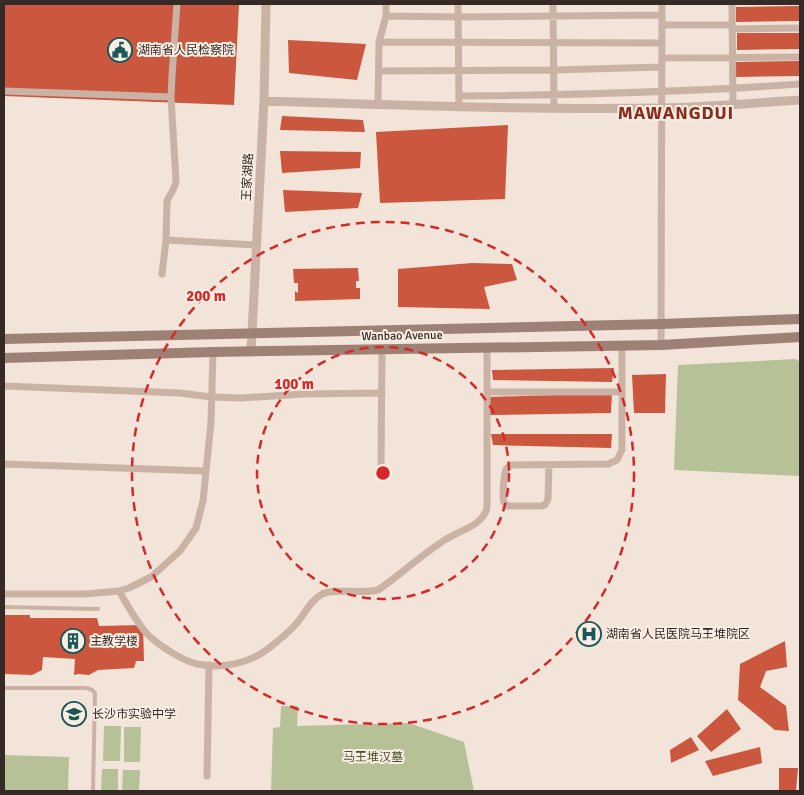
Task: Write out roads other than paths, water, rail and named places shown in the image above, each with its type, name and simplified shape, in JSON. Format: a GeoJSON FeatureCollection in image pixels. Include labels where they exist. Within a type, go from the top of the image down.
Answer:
{"type":"FeatureCollection","features":[{"type":"Feature","properties":{"kind":"main road","name":"Wanbao Avenue"},"geometry":{"type":"LineString","coordinates":[[4,340],[800,319]]}},
{"type":"Feature","properties":{"kind":"main road","name":"Wanbao Avenue"},"geometry":{"type":"LineString","coordinates":[[4,358],[213,352],[661,344],[800,337]]}},
{"type":"Feature","properties":{"kind":"street"},"geometry":{"type":"LineString","coordinates":[[162,274],[166,240],[167,201],[175,189],[176,181],[171,97],[178,4]]}},
{"type":"Feature","properties":{"kind":"street","name":"王家湖路"},"geometry":{"type":"LineString","coordinates":[[251,352],[264,100],[266,4]]}},
{"type":"Feature","properties":{"kind":"street"},"geometry":{"type":"LineString","coordinates":[[378,104],[379,42],[386,16],[386,4]]}},
{"type":"Feature","properties":{"kind":"street"},"geometry":{"type":"LineString","coordinates":[[458,4],[459,106]]}},
{"type":"Feature","properties":{"kind":"street"},"geometry":{"type":"LineString","coordinates":[[553,4],[554,108]]}},
{"type":"Feature","properties":{"kind":"street"},"geometry":{"type":"LineString","coordinates":[[661,344],[662,4]]}},
{"type":"Feature","properties":{"kind":"street"},"geometry":{"type":"LineString","coordinates":[[732,4],[733,104]]}},
{"type":"Feature","properties":{"kind":"street"},"geometry":{"type":"LineString","coordinates":[[386,16],[662,15]]}},
{"type":"Feature","properties":{"kind":"street"},"geometry":{"type":"LineString","coordinates":[[662,26],[800,28]]}},
{"type":"Feature","properties":{"kind":"street"},"geometry":{"type":"LineString","coordinates":[[379,42],[662,43]]}},
{"type":"Feature","properties":{"kind":"street"},"geometry":{"type":"LineString","coordinates":[[662,58],[800,56]]}},
{"type":"Feature","properties":{"kind":"street"},"geometry":{"type":"LineString","coordinates":[[379,71],[662,67]]}},
{"type":"Feature","properties":{"kind":"street"},"geometry":{"type":"LineString","coordinates":[[459,96],[554,96],[733,89],[800,84]]}},
{"type":"Feature","properties":{"kind":"street"},"geometry":{"type":"LineString","coordinates":[[4,91],[171,97]]}},
{"type":"Feature","properties":{"kind":"street"},"geometry":{"type":"LineString","coordinates":[[264,100],[554,108],[662,108],[800,100]]}},
{"type":"Feature","properties":{"kind":"street"},"geometry":{"type":"LineString","coordinates":[[166,240],[256,245]]}},
{"type":"Feature","properties":{"kind":"street"},"geometry":{"type":"LineString","coordinates":[[549,465],[548,499],[545,505],[519,506],[506,505],[504,503],[504,472],[511,465],[608,464],[617,460],[622,450],[622,345]]}},
{"type":"Feature","properties":{"kind":"street"},"geometry":{"type":"LineString","coordinates":[[119,591],[135,619],[149,635],[184,660],[208,666],[244,662],[268,649],[296,624],[315,599],[323,593],[371,592],[378,590],[446,539],[482,519],[485,515],[487,508],[487,348]]}},
{"type":"Feature","properties":{"kind":"street"},"geometry":{"type":"LineString","coordinates":[[381,470],[382,349]]}},
{"type":"Feature","properties":{"kind":"street"},"geometry":{"type":"LineString","coordinates":[[4,594],[85,594],[119,591],[151,577],[180,551],[196,528],[203,501],[210,422],[213,352]]}},
{"type":"Feature","properties":{"kind":"street"},"geometry":{"type":"LineString","coordinates":[[4,386],[180,393],[241,398],[304,394],[382,393]]}},
{"type":"Feature","properties":{"kind":"street"},"geometry":{"type":"LineString","coordinates":[[487,392],[622,392]]}},
{"type":"Feature","properties":{"kind":"street"},"geometry":{"type":"LineString","coordinates":[[4,464],[206,471]]}},
{"type":"Feature","properties":{"kind":"street"},"geometry":{"type":"LineString","coordinates":[[208,666],[208,776]]}},
{"type":"Feature","properties":{"kind":"lane"},"geometry":{"type":"LineString","coordinates":[[4,607],[98,609]]}},
{"type":"Feature","properties":{"kind":"lane"},"geometry":{"type":"LineString","coordinates":[[4,688],[86,688],[92,690],[94,693],[93,791]]}},
{"type":"Feature","properties":{"kind":"place","name":"湖南省人民检察院"},"geometry":{"type":"Point","coordinates":[120,50]}},
{"type":"Feature","properties":{"kind":"place","name":"湖南省人民医院马王堆院区"},"geometry":{"type":"Point","coordinates":[589,634]}},
{"type":"Feature","properties":{"kind":"place","name":"主教学楼"},"geometry":{"type":"Point","coordinates":[73,641]}},
{"type":"Feature","properties":{"kind":"place","name":"长沙市实验中学"},"geometry":{"type":"Point","coordinates":[74,714]}},
{"type":"Feature","properties":{"kind":"district","name":"MAWANGDUI"},"geometry":{"type":"Point","coordinates":[676,113]}},
{"type":"Feature","properties":{"kind":"park label","name":"马王堆汉墓"},"geometry":{"type":"Point","coordinates":[373,757]}}]}
